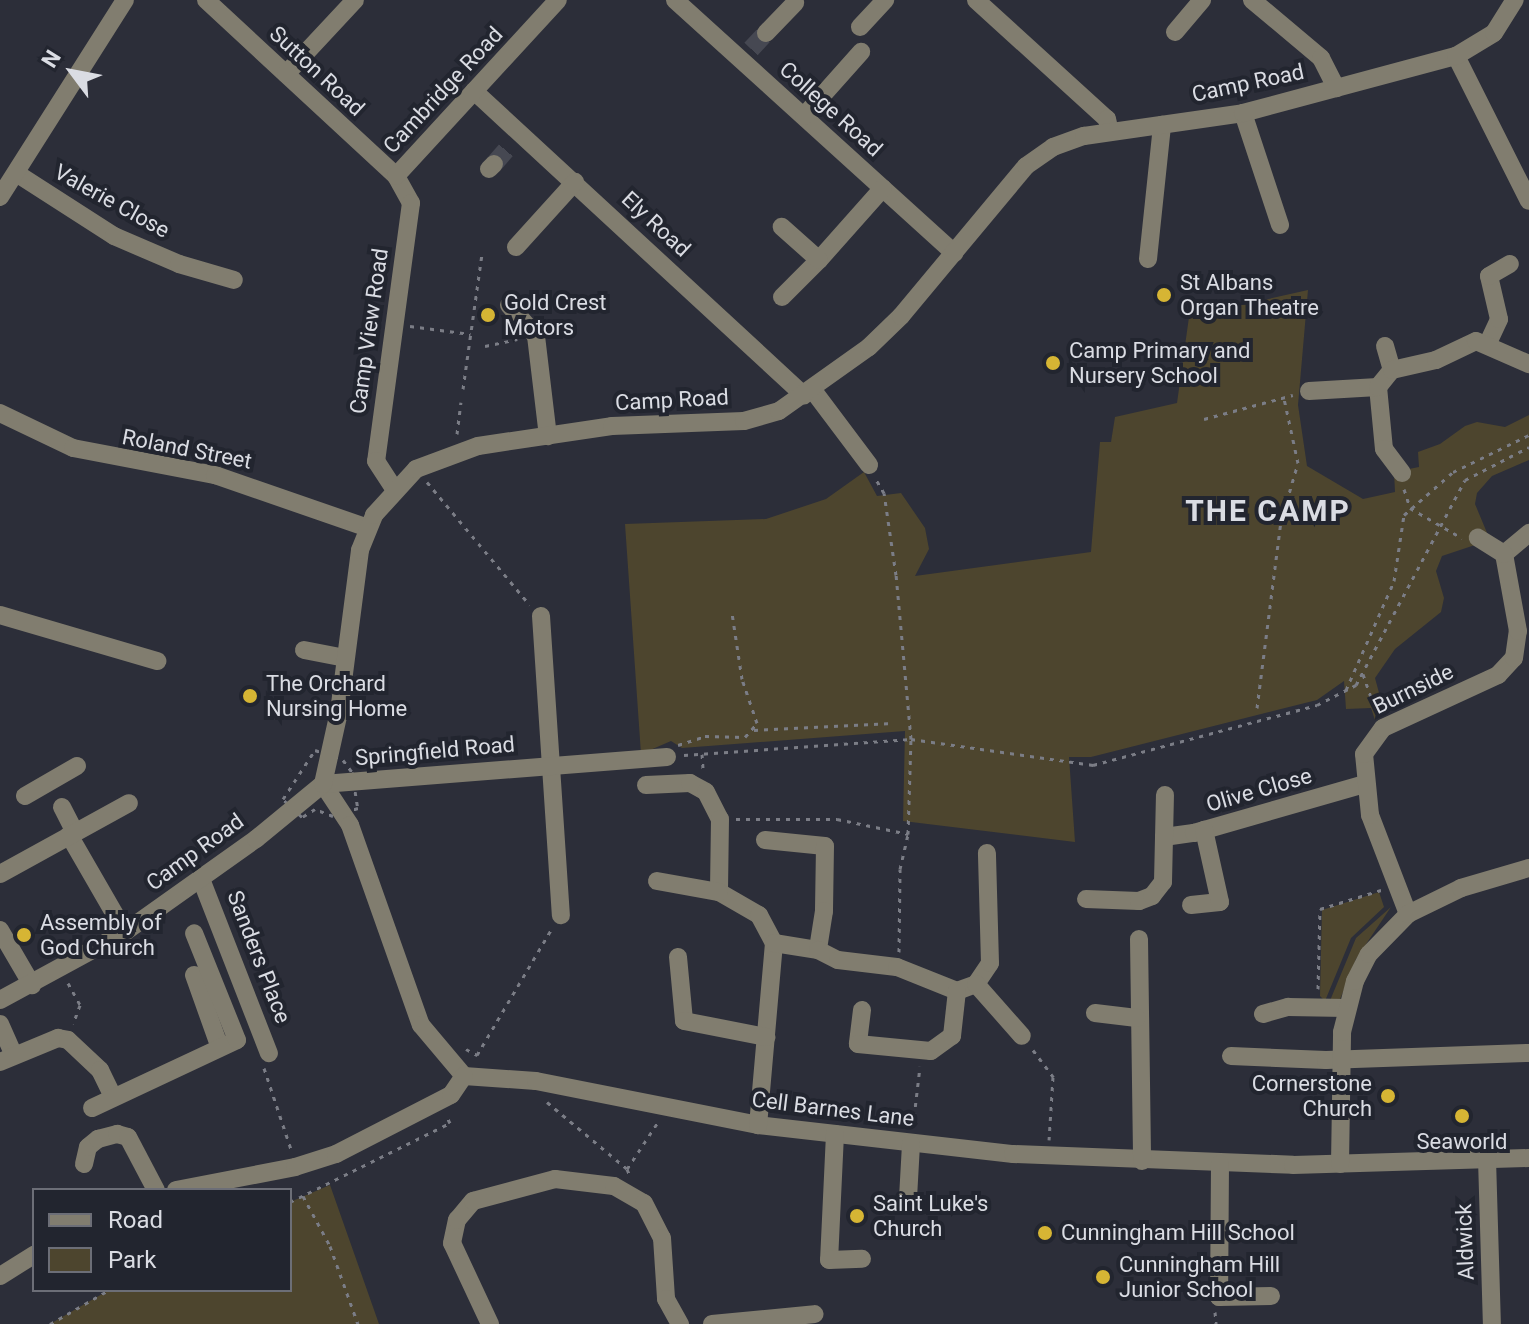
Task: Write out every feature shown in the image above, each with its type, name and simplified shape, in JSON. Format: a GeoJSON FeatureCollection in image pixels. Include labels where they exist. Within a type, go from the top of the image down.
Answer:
{"type":"FeatureCollection","features":[{"type":"Feature","properties":{"kind":"street"},"geometry":{"type":"LineString","coordinates":[[0,197],[125,0]]}},
{"type":"Feature","properties":{"kind":"street","name":"Sutton Road"},"geometry":{"type":"LineString","coordinates":[[206,0],[396,176]]}},
{"type":"Feature","properties":{"kind":"street"},"geometry":{"type":"LineString","coordinates":[[286,74],[355,0]]}},
{"type":"Feature","properties":{"kind":"street","name":"Cambridge Road"},"geometry":{"type":"LineString","coordinates":[[396,176],[558,0]]}},
{"type":"Feature","properties":{"kind":"street","name":"College Road"},"geometry":{"type":"LineString","coordinates":[[675,0],[747,54],[804,116],[954,253]]}},
{"type":"Feature","properties":{"kind":"street"},"geometry":{"type":"LineString","coordinates":[[860,27],[885,0]]}},
{"type":"Feature","properties":{"kind":"street"},"geometry":{"type":"LineString","coordinates":[[976,0],[1107,119],[1110,132]]}},
{"type":"Feature","properties":{"kind":"street"},"geometry":{"type":"LineString","coordinates":[[1175,32],[1202,0]]}},
{"type":"Feature","properties":{"kind":"street"},"geometry":{"type":"LineString","coordinates":[[1252,0],[1321,58],[1336,88]]}},
{"type":"Feature","properties":{"kind":"street","name":"Camp Road"},"geometry":{"type":"LineString","coordinates":[[0,1000],[61,970],[125,932],[201,879],[323,784],[345,658],[351,597],[368,528],[394,489],[416,469],[455,451],[548,436],[654,423],[744,421],[779,411],[869,347],[1039,155],[1069,140],[1243,113],[1456,56],[1494,33],[1509,2]]}},
{"type":"Feature","properties":{"kind":"street"},"geometry":{"type":"LineString","coordinates":[[766,33],[795,3]]}},
{"type":"Feature","properties":{"kind":"street"},"geometry":{"type":"LineString","coordinates":[[804,116],[861,52]]}},
{"type":"Feature","properties":{"kind":"street"},"geometry":{"type":"LineString","coordinates":[[1456,56],[1529,201]]}},
{"type":"Feature","properties":{"kind":"street","name":"Ely Road"},"geometry":{"type":"LineString","coordinates":[[474,91],[808,392],[869,465]]}},
{"type":"Feature","properties":{"kind":"street"},"geometry":{"type":"LineString","coordinates":[[1243,113],[1280,225]]}},
{"type":"Feature","properties":{"kind":"street"},"geometry":{"type":"LineString","coordinates":[[1148,259],[1162,125]]}},
{"type":"Feature","properties":{"kind":"street"},"geometry":{"type":"LineString","coordinates":[[508,148],[521,133]]}},
{"type":"Feature","properties":{"kind":"street","name":"Valerie Close"},"geometry":{"type":"LineString","coordinates":[[16,173],[114,236],[179,264],[234,280]]}},
{"type":"Feature","properties":{"kind":"street","name":"Camp View Road"},"geometry":{"type":"LineString","coordinates":[[394,489],[376,461],[411,203],[396,176]]}},
{"type":"Feature","properties":{"kind":"street"},"geometry":{"type":"LineString","coordinates":[[516,247],[575,182]]}},
{"type":"Feature","properties":{"kind":"street"},"geometry":{"type":"LineString","coordinates":[[782,297],[883,188]]}},
{"type":"Feature","properties":{"kind":"street"},"geometry":{"type":"LineString","coordinates":[[782,227],[819,260]]}},
{"type":"Feature","properties":{"kind":"street"},"geometry":{"type":"LineString","coordinates":[[1488,343],[1499,319],[1489,276],[1510,264]]}},
{"type":"Feature","properties":{"kind":"street"},"geometry":{"type":"LineString","coordinates":[[509,305],[536,336],[548,436]]}},
{"type":"Feature","properties":{"kind":"street"},"geometry":{"type":"LineString","coordinates":[[1402,473],[1384,449],[1378,387],[1392,370],[1436,360],[1476,341],[1488,343],[1529,364]]}},
{"type":"Feature","properties":{"kind":"street"},"geometry":{"type":"LineString","coordinates":[[1385,346],[1392,370]]}},
{"type":"Feature","properties":{"kind":"street"},"geometry":{"type":"LineString","coordinates":[[1309,391],[1378,387]]}},
{"type":"Feature","properties":{"kind":"street","name":"Roland Street"},"geometry":{"type":"LineString","coordinates":[[0,413],[73,448],[215,475],[368,528]]}},
{"type":"Feature","properties":{"kind":"street"},"geometry":{"type":"LineString","coordinates":[[1478,538],[1504,554],[1529,533]]}},
{"type":"Feature","properties":{"kind":"street","name":"Burnside"},"geometry":{"type":"LineString","coordinates":[[1408,914],[1393,885],[1365,784],[1364,754],[1383,728],[1498,675],[1524,648],[1504,554]]}},
{"type":"Feature","properties":{"kind":"street"},"geometry":{"type":"LineString","coordinates":[[0,615],[157,661]]}},
{"type":"Feature","properties":{"kind":"street"},"geometry":{"type":"LineString","coordinates":[[541,616],[561,915]]}},
{"type":"Feature","properties":{"kind":"street"},"geometry":{"type":"LineString","coordinates":[[304,650],[345,658]]}},
{"type":"Feature","properties":{"kind":"street","name":"Springfield Road"},"geometry":{"type":"LineString","coordinates":[[323,784],[667,757]]}},
{"type":"Feature","properties":{"kind":"street"},"geometry":{"type":"LineString","coordinates":[[55,795],[77,766]]}},
{"type":"Feature","properties":{"kind":"street"},"geometry":{"type":"LineString","coordinates":[[646,785],[690,783],[706,792],[720,819],[719,892]]}},
{"type":"Feature","properties":{"kind":"street"},"geometry":{"type":"LineString","coordinates":[[186,1188],[295,1167],[336,1154],[451,1095],[464,1076],[421,1025],[350,825],[323,784]]}},
{"type":"Feature","properties":{"kind":"street","name":"Olive Close"},"geometry":{"type":"LineString","coordinates":[[1164,837],[1204,830],[1365,784]]}},
{"type":"Feature","properties":{"kind":"street"},"geometry":{"type":"LineString","coordinates":[[25,796],[55,795]]}},
{"type":"Feature","properties":{"kind":"street"},"geometry":{"type":"LineString","coordinates":[[55,795],[72,834],[125,932]]}},
{"type":"Feature","properties":{"kind":"street"},"geometry":{"type":"LineString","coordinates":[[1086,899],[1139,901],[1152,896],[1163,882],[1165,795]]}},
{"type":"Feature","properties":{"kind":"street"},"geometry":{"type":"LineString","coordinates":[[0,874],[129,803]]}},
{"type":"Feature","properties":{"kind":"street"},"geometry":{"type":"LineString","coordinates":[[1191,905],[1220,902],[1204,830]]}},
{"type":"Feature","properties":{"kind":"street"},"geometry":{"type":"LineString","coordinates":[[765,840],[825,846],[824,911],[818,950]]}},
{"type":"Feature","properties":{"kind":"street"},"geometry":{"type":"LineString","coordinates":[[774,943],[818,950],[838,960],[897,967],[957,991],[976,984],[990,963],[987,853]]}},
{"type":"Feature","properties":{"kind":"street"},"geometry":{"type":"LineString","coordinates":[[1340,1164],[1346,1008],[1369,954],[1408,914],[1461,888],[1529,868]]}},
{"type":"Feature","properties":{"kind":"street","name":"Sanders Place"},"geometry":{"type":"LineString","coordinates":[[201,879],[264,1054]]}},
{"type":"Feature","properties":{"kind":"street"},"geometry":{"type":"LineString","coordinates":[[657,881],[719,892],[759,915],[774,943],[758,1125]]}},
{"type":"Feature","properties":{"kind":"street"},"geometry":{"type":"LineString","coordinates":[[0,930],[32,985]]}},
{"type":"Feature","properties":{"kind":"street"},"geometry":{"type":"LineString","coordinates":[[92,1108],[237,1040],[194,933]]}},
{"type":"Feature","properties":{"kind":"street"},"geometry":{"type":"LineString","coordinates":[[1139,939],[1137,1018],[1142,1161]]}},
{"type":"Feature","properties":{"kind":"street"},"geometry":{"type":"LineString","coordinates":[[678,957],[684,1021],[766,1037]]}},
{"type":"Feature","properties":{"kind":"street"},"geometry":{"type":"LineString","coordinates":[[194,975],[220,1048]]}},
{"type":"Feature","properties":{"kind":"street"},"geometry":{"type":"LineString","coordinates":[[976,984],[1022,1036]]}},
{"type":"Feature","properties":{"kind":"street"},"geometry":{"type":"LineString","coordinates":[[862,1010],[858,1044],[921,1050],[941,1048],[952,1036],[957,991]]}},
{"type":"Feature","properties":{"kind":"street"},"geometry":{"type":"LineString","coordinates":[[1263,1014],[1277,1014],[1288,1007],[1346,1008]]}},
{"type":"Feature","properties":{"kind":"street"},"geometry":{"type":"LineString","coordinates":[[1095,1013],[1137,1018]]}},
{"type":"Feature","properties":{"kind":"street"},"geometry":{"type":"LineString","coordinates":[[0,1024],[7,1058],[68,1040],[100,1070],[113,1097]]}},
{"type":"Feature","properties":{"kind":"street"},"geometry":{"type":"LineString","coordinates":[[1231,1056],[1342,1060],[1529,1053]]}},
{"type":"Feature","properties":{"kind":"street","name":"Cell Barnes Lane"},"geometry":{"type":"LineString","coordinates":[[464,1076],[536,1081],[758,1125],[911,1144],[1047,1155],[1220,1164],[1529,1158]]}},
{"type":"Feature","properties":{"kind":"street"},"geometry":{"type":"LineString","coordinates":[[84,1164],[88,1147],[98,1139],[117,1134],[128,1137],[155,1188]]}},
{"type":"Feature","properties":{"kind":"street"},"geometry":{"type":"LineString","coordinates":[[835,1134],[829,1260],[862,1259]]}},
{"type":"Feature","properties":{"kind":"street"},"geometry":{"type":"LineString","coordinates":[[908,1198],[911,1144]]}},
{"type":"Feature","properties":{"kind":"street","name":"Aldwick"},"geometry":{"type":"LineString","coordinates":[[1487,1159],[1492,1324]]}},
{"type":"Feature","properties":{"kind":"street"},"geometry":{"type":"LineString","coordinates":[[1220,1164],[1219,1297],[1271,1296]]}},
{"type":"Feature","properties":{"kind":"street"},"geometry":{"type":"LineString","coordinates":[[490,1324],[452,1243],[464,1209],[504,1189],[555,1179],[587,1180],[629,1191],[654,1218],[662,1238],[666,1299],[680,1324]]}},
{"type":"Feature","properties":{"kind":"street"},"geometry":{"type":"LineString","coordinates":[[0,1276],[32,1256]]}},
{"type":"Feature","properties":{"kind":"street"},"geometry":{"type":"LineString","coordinates":[[712,1324],[815,1314]]}},
{"type":"Feature","properties":{"kind":"path"},"geometry":{"type":"LineString","coordinates":[[463,389],[482,254]]}},
{"type":"Feature","properties":{"kind":"path"},"geometry":{"type":"LineString","coordinates":[[394,324],[470,334]]}},
{"type":"Feature","properties":{"kind":"path"},"geometry":{"type":"LineString","coordinates":[[485,346],[536,336]]}},
{"type":"Feature","properties":{"kind":"path"},"geometry":{"type":"LineString","coordinates":[[1204,419],[1309,391]]}},
{"type":"Feature","properties":{"kind":"path"},"geometry":{"type":"LineString","coordinates":[[1257,708],[1281,521],[1298,463],[1284,398]]}},
{"type":"Feature","properties":{"kind":"path"},"geometry":{"type":"LineString","coordinates":[[455,451],[461,402]]}},
{"type":"Feature","properties":{"kind":"path"},"geometry":{"type":"LineString","coordinates":[[1346,690],[1394,581],[1401,521],[1410,508],[1487,452],[1529,435]]}},
{"type":"Feature","properties":{"kind":"path"},"geometry":{"type":"LineString","coordinates":[[667,757],[911,739],[1093,765],[1317,705],[1346,690],[1363,674],[1465,480],[1492,462],[1529,447]]}},
{"type":"Feature","properties":{"kind":"path"},"geometry":{"type":"LineString","coordinates":[[1487,452],[1492,462]]}},
{"type":"Feature","properties":{"kind":"path"},"geometry":{"type":"LineString","coordinates":[[869,465],[884,493],[911,739],[908,834],[900,869],[904,902],[897,967]]}},
{"type":"Feature","properties":{"kind":"path"},"geometry":{"type":"LineString","coordinates":[[416,469],[541,616]]}},
{"type":"Feature","properties":{"kind":"path"},"geometry":{"type":"LineString","coordinates":[[1402,473],[1410,508],[1438,528],[1478,538]]}},
{"type":"Feature","properties":{"kind":"path"},"geometry":{"type":"LineString","coordinates":[[683,740],[745,737],[757,723],[742,679],[732,613]]}},
{"type":"Feature","properties":{"kind":"path"},"geometry":{"type":"LineString","coordinates":[[1363,674],[1383,728]]}},
{"type":"Feature","properties":{"kind":"path"},"geometry":{"type":"LineString","coordinates":[[754,730],[893,723]]}},
{"type":"Feature","properties":{"kind":"path"},"geometry":{"type":"LineString","coordinates":[[720,819],[837,819],[908,834]]}},
{"type":"Feature","properties":{"kind":"path"},"geometry":{"type":"LineString","coordinates":[[1318,997],[1320,909],[1381,890]]}},
{"type":"Feature","properties":{"kind":"path"},"geometry":{"type":"LineString","coordinates":[[477,1055],[561,915]]}},
{"type":"Feature","properties":{"kind":"path"},"geometry":{"type":"LineString","coordinates":[[61,970],[80,1005],[68,1040]]}},
{"type":"Feature","properties":{"kind":"path"},"geometry":{"type":"LineString","coordinates":[[1022,1036],[1053,1077],[1047,1155]]}},
{"type":"Feature","properties":{"kind":"path"},"geometry":{"type":"LineString","coordinates":[[911,1144],[921,1050]]}},
{"type":"Feature","properties":{"kind":"path"},"geometry":{"type":"LineString","coordinates":[[264,1054],[286,1124],[295,1167]]}},
{"type":"Feature","properties":{"kind":"path"},"geometry":{"type":"LineString","coordinates":[[540,1093],[627,1169]]}},
{"type":"Feature","properties":{"kind":"path"},"geometry":{"type":"LineString","coordinates":[[292,1201],[450,1123],[439,1101]]}},
{"type":"Feature","properties":{"kind":"path"},"geometry":{"type":"LineString","coordinates":[[629,1191],[627,1169],[660,1113]]}},
{"type":"Feature","properties":{"kind":"path"},"geometry":{"type":"LineString","coordinates":[[303,1196],[330,1246],[358,1324]]}},
{"type":"Feature","properties":{"kind":"path"},"geometry":{"type":"LineString","coordinates":[[50,1324],[106,1292]]}},
{"type":"Feature","properties":{"kind":"green space"},"geometry":{"type":"Polygon","coordinates":[[[1308,290],[1298,405],[1307,466],[1363,499],[1395,492],[1394,472],[1419,467],[1418,452],[1440,444],[1465,426],[1477,422],[1505,427],[1529,415],[1529,460],[1492,476],[1477,493],[1475,504],[1490,540],[1442,556],[1436,571],[1444,598],[1441,612],[1395,649],[1375,678],[1385,715],[1375,720],[1371,708],[1346,709],[1344,681],[1317,700],[1091,757],[1069,757],[1075,842],[903,821],[905,731],[682,748],[671,741],[641,754],[625,524],[766,519],[826,499],[864,472],[877,496],[901,493],[925,528],[929,549],[915,576],[1091,552],[1100,442],[1111,442],[1115,417],[1177,403],[1189,317],[1308,290]]]}},
{"type":"Feature","properties":{"kind":"green space"},"geometry":{"type":"Polygon","coordinates":[[[1379,892],[1384,907],[1351,938],[1325,1001],[1320,996],[1322,910],[1379,892]]]}},
{"type":"Feature","properties":{"kind":"green space"},"geometry":{"type":"Polygon","coordinates":[[[1391,907],[1356,959],[1339,1002],[1329,1003],[1356,938],[1391,907]]]}},
{"type":"Feature","properties":{"kind":"green space"},"geometry":{"type":"Polygon","coordinates":[[[330,1185],[379,1324],[50,1324],[106,1292],[292,1292],[292,1201],[330,1185]]]}},
{"type":"Feature","properties":{"kind":"tunnel"},"geometry":{"type":"LineString","coordinates":[[751,49],[766,33]]}},
{"type":"Feature","properties":{"kind":"tunnel"},"geometry":{"type":"LineString","coordinates":[[494,164],[508,148]]}},
{"type":"Feature","properties":{"kind":"place","name":"St Albans Organ Theatre"},"geometry":{"type":"Point","coordinates":[1164,295]}},
{"type":"Feature","properties":{"kind":"place","name":"Gold Crest Motors"},"geometry":{"type":"Point","coordinates":[488,315]}},
{"type":"Feature","properties":{"kind":"place","name":"Camp Primary and Nursery School"},"geometry":{"type":"Point","coordinates":[1053,363]}},
{"type":"Feature","properties":{"kind":"place","name":"The Orchard Nursing Home"},"geometry":{"type":"Point","coordinates":[250,696]}},
{"type":"Feature","properties":{"kind":"place","name":"Assembly of God Church"},"geometry":{"type":"Point","coordinates":[24,935]}},
{"type":"Feature","properties":{"kind":"place","name":"Cornerstone Church"},"geometry":{"type":"Point","coordinates":[1388,1096]}},
{"type":"Feature","properties":{"kind":"place","name":"Seaworld"},"geometry":{"type":"Point","coordinates":[1462,1116]}},
{"type":"Feature","properties":{"kind":"place","name":"Saint Luke's Church"},"geometry":{"type":"Point","coordinates":[857,1216]}},
{"type":"Feature","properties":{"kind":"place","name":"Cunningham Hill School"},"geometry":{"type":"Point","coordinates":[1045,1233]}},
{"type":"Feature","properties":{"kind":"place","name":"Cunningham Hill Junior School"},"geometry":{"type":"Point","coordinates":[1103,1277]}},
{"type":"Feature","properties":{"kind":"district","name":"THE CAMP"},"geometry":{"type":"Point","coordinates":[1268,511]}}]}
